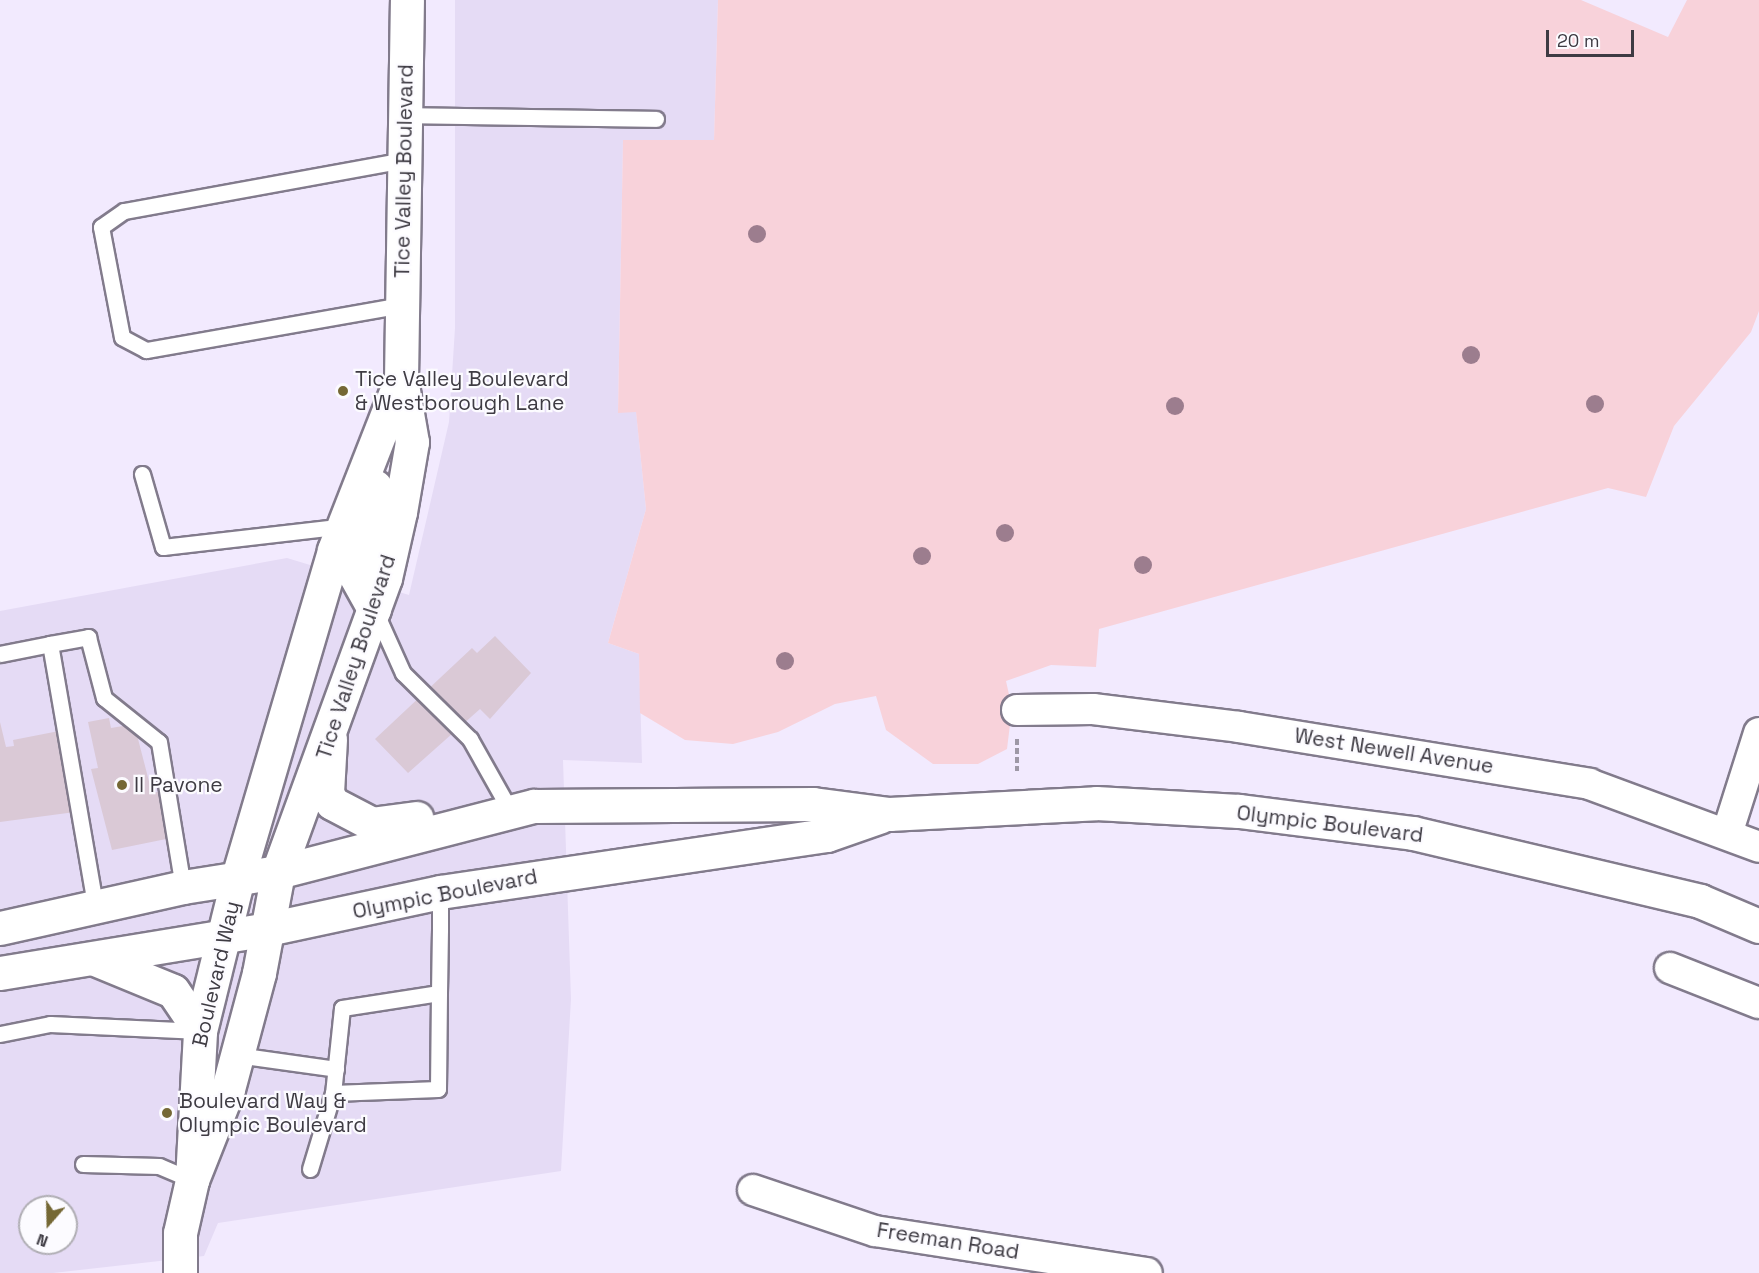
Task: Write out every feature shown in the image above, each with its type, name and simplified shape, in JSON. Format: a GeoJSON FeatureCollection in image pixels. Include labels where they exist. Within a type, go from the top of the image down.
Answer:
{"type":"FeatureCollection","features":[{"type":"Feature","properties":{"kind":"main road","name":"Tice Valley Boulevard"},"geometry":{"type":"LineString","coordinates":[[268,929],[278,873],[330,739],[374,609],[412,442],[401,378],[407,0]]}},
{"type":"Feature","properties":{"kind":"main road","name":"Tice Valley Boulevard"},"geometry":{"type":"LineString","coordinates":[[238,877],[344,526],[401,378]]}},
{"type":"Feature","properties":{"kind":"main road"},"geometry":{"type":"LineString","coordinates":[[372,452],[376,498],[354,573],[374,609]]}},
{"type":"Feature","properties":{"kind":"main road"},"geometry":{"type":"LineString","coordinates":[[330,739],[327,793],[345,814],[372,824],[462,809],[498,815]]}},
{"type":"Feature","properties":{"kind":"main road","name":"Olympic Boulevard"},"geometry":{"type":"LineString","coordinates":[[1,921],[96,910],[183,887],[238,877],[278,873],[534,806],[813,804],[889,814],[1096,803],[1239,811],[1402,831],[1700,901],[1759,926]]}},
{"type":"Feature","properties":{"kind":"main road","name":"Olympic Boulevard"},"geometry":{"type":"LineString","coordinates":[[0,974],[225,933],[268,929],[440,892],[827,835],[889,814]]}},
{"type":"Feature","properties":{"kind":"main road","name":"Boulevard Way"},"geometry":{"type":"LineString","coordinates":[[192,1180],[200,1031],[238,877]]}},
{"type":"Feature","properties":{"kind":"main road","name":"Boulevard Way"},"geometry":{"type":"LineString","coordinates":[[180,1273],[180,1233],[192,1180],[237,1055],[268,929]]}},
{"type":"Feature","properties":{"kind":"main road"},"geometry":{"type":"LineString","coordinates":[[88,957],[157,980],[181,998],[200,1031]]}},
{"type":"Feature","properties":{"kind":"street","name":"West Newell Avenue"},"geometry":{"type":"LineString","coordinates":[[1017,710],[1093,709],[1395,748],[1589,784],[1759,847]]}},
{"type":"Feature","properties":{"kind":"street"},"geometry":{"type":"LineString","coordinates":[[1727,834],[1759,733]]}},
{"type":"Feature","properties":{"kind":"street"},"geometry":{"type":"LineString","coordinates":[[1670,968],[1759,1003]]}},
{"type":"Feature","properties":{"kind":"street","name":"Freeman Road"},"geometry":{"type":"LineString","coordinates":[[753,1190],[875,1231],[1147,1273]]}},
{"type":"Feature","properties":{"kind":"lane"},"geometry":{"type":"LineString","coordinates":[[405,115],[656,119]]}},
{"type":"Feature","properties":{"kind":"lane"},"geometry":{"type":"LineString","coordinates":[[402,305],[146,350],[122,337],[101,227],[124,211],[404,160]]}},
{"type":"Feature","properties":{"kind":"lane"},"geometry":{"type":"LineString","coordinates":[[142,474],[163,547],[344,526]]}},
{"type":"Feature","properties":{"kind":"lane"},"geometry":{"type":"LineString","coordinates":[[374,609],[403,673],[470,739],[498,815]]}},
{"type":"Feature","properties":{"kind":"lane"},"geometry":{"type":"LineString","coordinates":[[0,654],[88,637],[104,698],[159,742],[183,887]]}},
{"type":"Feature","properties":{"kind":"lane"},"geometry":{"type":"LineString","coordinates":[[50,644],[96,910]]}},
{"type":"Feature","properties":{"kind":"lane"},"geometry":{"type":"LineString","coordinates":[[333,1092],[438,1089],[440,892]]}},
{"type":"Feature","properties":{"kind":"lane"},"geometry":{"type":"LineString","coordinates":[[310,1169],[333,1092],[342,1008],[439,993]]}},
{"type":"Feature","properties":{"kind":"lane"},"geometry":{"type":"LineString","coordinates":[[0,1034],[50,1024],[200,1031]]}},
{"type":"Feature","properties":{"kind":"lane"},"geometry":{"type":"LineString","coordinates":[[237,1055],[336,1069]]}},
{"type":"Feature","properties":{"kind":"lane"},"geometry":{"type":"LineString","coordinates":[[83,1164],[159,1166],[192,1180]]}},
{"type":"Feature","properties":{"kind":"shaded area"},"geometry":{"type":"Polygon","coordinates":[[[455,0],[718,0],[714,140],[623,141],[618,412],[636,411],[646,509],[608,643],[639,654],[642,763],[563,760],[571,999],[561,1171],[218,1223],[204,1256],[53,1273],[0,1273],[0,611],[287,558],[409,595],[449,422],[455,328],[455,0]]]}},
{"type":"Feature","properties":{"kind":"shaded area"},"geometry":{"type":"Polygon","coordinates":[[[718,0],[1581,0],[1668,37],[1687,0],[1759,0],[1759,311],[1751,332],[1674,426],[1646,497],[1608,488],[1099,629],[1096,667],[1051,665],[1006,681],[1012,708],[1007,749],[978,764],[933,764],[886,730],[876,696],[835,704],[778,732],[733,744],[685,740],[640,713],[639,654],[608,643],[646,509],[636,412],[618,413],[623,140],[714,140],[718,0]]]}},
{"type":"Feature","properties":{"kind":"building"},"geometry":{"type":"Polygon","coordinates":[[[495,636],[531,673],[490,719],[480,709],[408,773],[375,739],[472,648],[477,653],[495,636]]]}},
{"type":"Feature","properties":{"kind":"building","name":"Il Pavone"},"geometry":{"type":"Polygon","coordinates":[[[109,718],[111,728],[123,726],[137,735],[152,793],[166,790],[176,837],[112,850],[91,769],[98,768],[88,722],[109,718]]]}},
{"type":"Feature","properties":{"kind":"building"},"geometry":{"type":"Polygon","coordinates":[[[0,722],[6,747],[14,746],[13,740],[59,731],[75,812],[0,822],[0,722]]]}},
{"type":"Feature","properties":{"kind":"place","name":"Tice Valley Boulevard & Westborough Lane"},"geometry":{"type":"Point","coordinates":[343,391]}},
{"type":"Feature","properties":{"kind":"place","name":"Il Pavone"},"geometry":{"type":"Point","coordinates":[122,785]}},
{"type":"Feature","properties":{"kind":"place","name":"Boulevard Way & Olympic Boulevard"},"geometry":{"type":"Point","coordinates":[167,1113]}}]}
